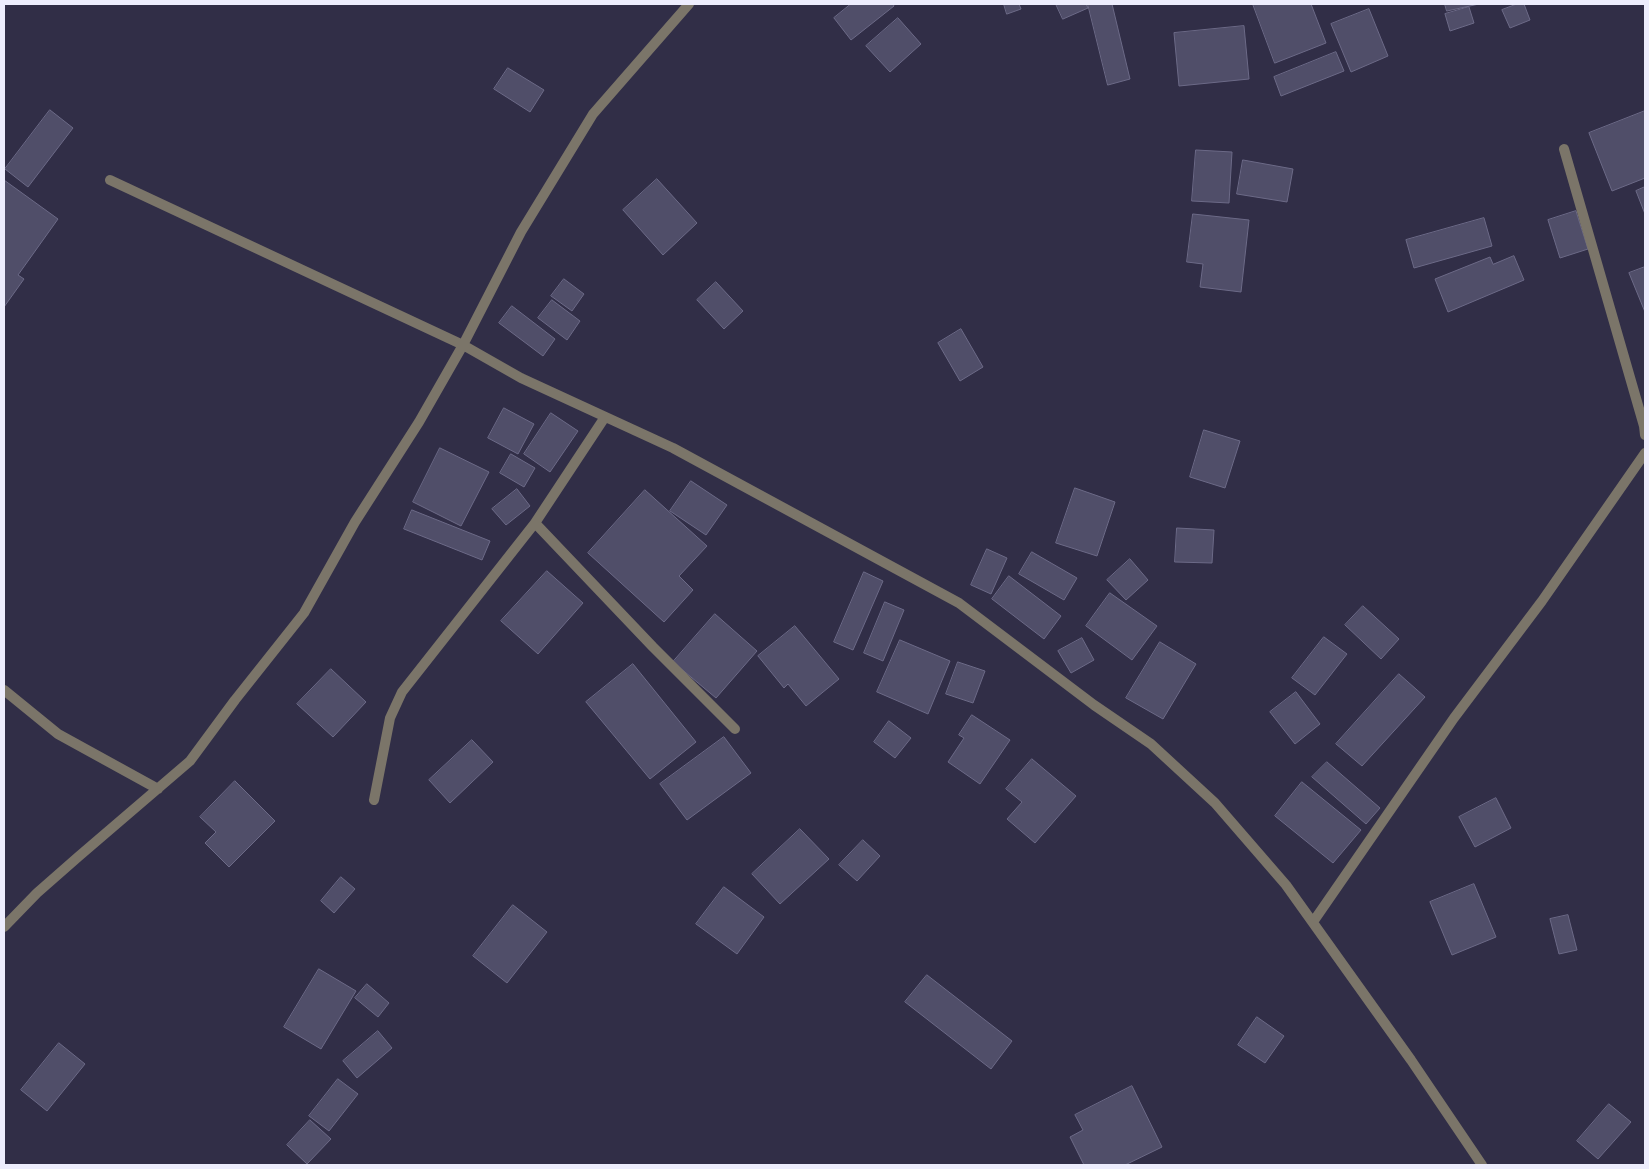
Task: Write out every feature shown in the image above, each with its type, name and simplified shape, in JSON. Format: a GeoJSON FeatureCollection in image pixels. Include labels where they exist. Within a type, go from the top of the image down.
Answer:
{"type":"FeatureCollection","features":[{"type":"Feature","properties":{"kind":"street"},"geometry":{"type":"LineString","coordinates":[[4,926],[37,893],[190,761],[234,700],[304,613],[355,522],[419,422],[463,345],[522,232],[593,114],[689,4]]}},
{"type":"Feature","properties":{"kind":"street"},"geometry":{"type":"LineString","coordinates":[[1564,149],[1645,435]]}},
{"type":"Feature","properties":{"kind":"street"},"geometry":{"type":"LineString","coordinates":[[110,180],[463,345],[521,378],[673,448],[959,603],[1094,705],[1151,744],[1214,803],[1286,885],[1412,1060],[1482,1165]]}},
{"type":"Feature","properties":{"kind":"street"},"geometry":{"type":"LineString","coordinates":[[374,800],[390,718],[402,692],[535,523],[605,417]]}},
{"type":"Feature","properties":{"kind":"street"},"geometry":{"type":"LineString","coordinates":[[1313,922],[1454,718],[1542,601],[1645,452]]}},
{"type":"Feature","properties":{"kind":"street"},"geometry":{"type":"LineString","coordinates":[[535,523],[653,647],[735,729]]}},
{"type":"Feature","properties":{"kind":"street"},"geometry":{"type":"LineString","coordinates":[[4,690],[58,734],[158,789]]}},
{"type":"Feature","properties":{"kind":"building"},"geometry":{"type":"Polygon","coordinates":[[[851,4],[893,4],[894,6],[851,40],[834,18],[851,4]]]}},
{"type":"Feature","properties":{"kind":"building"},"geometry":{"type":"Polygon","coordinates":[[[1004,4],[1019,4],[1021,9],[1007,14],[1004,4]]]}},
{"type":"Feature","properties":{"kind":"building"},"geometry":{"type":"Polygon","coordinates":[[[1056,4],[1086,4],[1088,8],[1063,19],[1056,4]]]}},
{"type":"Feature","properties":{"kind":"building"},"geometry":{"type":"Polygon","coordinates":[[[1088,4],[1112,4],[1130,79],[1108,85],[1088,4]]]}},
{"type":"Feature","properties":{"kind":"building"},"geometry":{"type":"Polygon","coordinates":[[[1253,4],[1311,4],[1326,43],[1275,63],[1253,4]]]}},
{"type":"Feature","properties":{"kind":"building"},"geometry":{"type":"Polygon","coordinates":[[[1445,4],[1479,4],[1447,11],[1445,4]]]}},
{"type":"Feature","properties":{"kind":"building"},"geometry":{"type":"Polygon","coordinates":[[[1517,4],[1524,4],[1530,20],[1510,28],[1502,10],[1517,4]]]}},
{"type":"Feature","properties":{"kind":"building"},"geometry":{"type":"Polygon","coordinates":[[[1469,7],[1474,23],[1450,31],[1445,14],[1469,7]]]}},
{"type":"Feature","properties":{"kind":"building"},"geometry":{"type":"Polygon","coordinates":[[[1369,9],[1388,56],[1351,72],[1331,24],[1369,9]]]}},
{"type":"Feature","properties":{"kind":"building"},"geometry":{"type":"Polygon","coordinates":[[[898,18],[921,44],[890,72],[866,46],[898,18]]]}},
{"type":"Feature","properties":{"kind":"building"},"geometry":{"type":"Polygon","coordinates":[[[1244,26],[1249,79],[1179,86],[1174,33],[1244,26]]]}},
{"type":"Feature","properties":{"kind":"building"},"geometry":{"type":"Polygon","coordinates":[[[1336,52],[1344,71],[1281,96],[1274,77],[1336,52]]]}},
{"type":"Feature","properties":{"kind":"building"},"geometry":{"type":"Polygon","coordinates":[[[508,68],[544,90],[530,112],[494,89],[508,68]]]}},
{"type":"Feature","properties":{"kind":"building"},"geometry":{"type":"Polygon","coordinates":[[[50,110],[73,128],[28,187],[5,169],[50,110]]]}},
{"type":"Feature","properties":{"kind":"building"},"geometry":{"type":"Polygon","coordinates":[[[1645,111],[1645,178],[1612,191],[1589,133],[1645,111]]]}},
{"type":"Feature","properties":{"kind":"building"},"geometry":{"type":"Polygon","coordinates":[[[1196,150],[1232,152],[1229,203],[1192,201],[1196,150]]]}},
{"type":"Feature","properties":{"kind":"building"},"geometry":{"type":"Polygon","coordinates":[[[1243,160],[1293,169],[1287,202],[1237,194],[1243,160]]]}},
{"type":"Feature","properties":{"kind":"building"},"geometry":{"type":"Polygon","coordinates":[[[657,179],[697,223],[663,255],[623,210],[657,179]]]}},
{"type":"Feature","properties":{"kind":"building"},"geometry":{"type":"Polygon","coordinates":[[[4,180],[58,219],[18,275],[24,279],[4,307],[4,180]]]}},
{"type":"Feature","properties":{"kind":"building"},"geometry":{"type":"Polygon","coordinates":[[[1645,187],[1645,214],[1636,191],[1645,187]]]}},
{"type":"Feature","properties":{"kind":"building"},"geometry":{"type":"Polygon","coordinates":[[[1576,211],[1588,249],[1560,258],[1548,220],[1576,211]]]}},
{"type":"Feature","properties":{"kind":"building"},"geometry":{"type":"Polygon","coordinates":[[[1193,214],[1249,220],[1241,292],[1200,287],[1203,264],[1187,262],[1193,214]]]}},
{"type":"Feature","properties":{"kind":"building"},"geometry":{"type":"Polygon","coordinates":[[[1484,218],[1492,246],[1414,268],[1406,240],[1484,218]]]}},
{"type":"Feature","properties":{"kind":"building"},"geometry":{"type":"Polygon","coordinates":[[[1514,256],[1524,280],[1448,312],[1435,279],[1490,257],[1493,264],[1514,256]]]}},
{"type":"Feature","properties":{"kind":"building"},"geometry":{"type":"Polygon","coordinates":[[[1645,267],[1645,312],[1629,273],[1645,267]]]}},
{"type":"Feature","properties":{"kind":"building"},"geometry":{"type":"Polygon","coordinates":[[[564,279],[584,294],[572,311],[551,296],[564,279]]]}},
{"type":"Feature","properties":{"kind":"building"},"geometry":{"type":"Polygon","coordinates":[[[716,282],[743,311],[724,329],[697,300],[716,282]]]}},
{"type":"Feature","properties":{"kind":"building"},"geometry":{"type":"Polygon","coordinates":[[[552,300],[580,321],[567,340],[538,318],[552,300]]]}},
{"type":"Feature","properties":{"kind":"building"},"geometry":{"type":"Polygon","coordinates":[[[512,306],[555,339],[543,356],[499,323],[512,306]]]}},
{"type":"Feature","properties":{"kind":"building"},"geometry":{"type":"Polygon","coordinates":[[[961,329],[983,367],[960,381],[938,343],[961,329]]]}},
{"type":"Feature","properties":{"kind":"building"},"geometry":{"type":"Polygon","coordinates":[[[504,408],[534,424],[518,454],[488,438],[504,408]]]}},
{"type":"Feature","properties":{"kind":"building"},"geometry":{"type":"Polygon","coordinates":[[[551,413],[578,431],[550,472],[524,454],[551,413]]]}},
{"type":"Feature","properties":{"kind":"building"},"geometry":{"type":"Polygon","coordinates":[[[1204,430],[1240,441],[1225,488],[1190,477],[1204,430]]]}},
{"type":"Feature","properties":{"kind":"building"},"geometry":{"type":"Polygon","coordinates":[[[440,448],[489,472],[461,526],[413,502],[440,448]]]}},
{"type":"Feature","properties":{"kind":"building"},"geometry":{"type":"Polygon","coordinates":[[[511,454],[535,468],[524,487],[500,473],[511,454]]]}},
{"type":"Feature","properties":{"kind":"building"},"geometry":{"type":"Polygon","coordinates":[[[691,481],[727,505],[706,535],[670,511],[691,481]]]}},
{"type":"Feature","properties":{"kind":"building"},"geometry":{"type":"Polygon","coordinates":[[[1075,488],[1115,502],[1097,556],[1056,543],[1075,488]]]}},
{"type":"Feature","properties":{"kind":"building"},"geometry":{"type":"Polygon","coordinates":[[[517,489],[530,506],[506,525],[492,509],[517,489]]]}},
{"type":"Feature","properties":{"kind":"building"},"geometry":{"type":"Polygon","coordinates":[[[645,490],[707,546],[679,576],[693,590],[664,622],[588,553],[645,490]]]}},
{"type":"Feature","properties":{"kind":"building"},"geometry":{"type":"Polygon","coordinates":[[[412,510],[490,541],[482,560],[404,529],[412,510]]]}},
{"type":"Feature","properties":{"kind":"building"},"geometry":{"type":"Polygon","coordinates":[[[1177,528],[1214,530],[1212,563],[1175,562],[1177,528]]]}},
{"type":"Feature","properties":{"kind":"building"},"geometry":{"type":"Polygon","coordinates":[[[987,549],[1007,558],[991,594],[971,585],[987,549]]]}},
{"type":"Feature","properties":{"kind":"building"},"geometry":{"type":"Polygon","coordinates":[[[1032,552],[1077,578],[1064,600],[1019,574],[1032,552]]]}},
{"type":"Feature","properties":{"kind":"building"},"geometry":{"type":"Polygon","coordinates":[[[1130,559],[1148,580],[1126,600],[1107,580],[1130,559]]]}},
{"type":"Feature","properties":{"kind":"building"},"geometry":{"type":"Polygon","coordinates":[[[547,571],[583,603],[538,654],[501,621],[547,571]]]}},
{"type":"Feature","properties":{"kind":"building"},"geometry":{"type":"Polygon","coordinates":[[[864,572],[883,581],[853,650],[834,642],[864,572]]]}},
{"type":"Feature","properties":{"kind":"building"},"geometry":{"type":"Polygon","coordinates":[[[1009,576],[1061,616],[1044,639],[992,599],[1009,576]]]}},
{"type":"Feature","properties":{"kind":"building"},"geometry":{"type":"Polygon","coordinates":[[[1110,593],[1157,626],[1132,660],[1086,626],[1110,593]]]}},
{"type":"Feature","properties":{"kind":"building"},"geometry":{"type":"Polygon","coordinates":[[[885,602],[904,610],[883,661],[864,653],[885,602]]]}},
{"type":"Feature","properties":{"kind":"building"},"geometry":{"type":"Polygon","coordinates":[[[1363,606],[1399,639],[1381,659],[1345,625],[1363,606]]]}},
{"type":"Feature","properties":{"kind":"building"},"geometry":{"type":"Polygon","coordinates":[[[715,614],[757,651],[716,698],[673,662],[715,614]]]}},
{"type":"Feature","properties":{"kind":"building"},"geometry":{"type":"Polygon","coordinates":[[[795,626],[839,679],[806,706],[788,684],[784,688],[758,656],[795,626]]]}},
{"type":"Feature","properties":{"kind":"building"},"geometry":{"type":"Polygon","coordinates":[[[1324,637],[1347,654],[1315,695],[1292,678],[1324,637]]]}},
{"type":"Feature","properties":{"kind":"building"},"geometry":{"type":"Polygon","coordinates":[[[1082,638],[1094,660],[1071,673],[1058,651],[1082,638]]]}},
{"type":"Feature","properties":{"kind":"building"},"geometry":{"type":"Polygon","coordinates":[[[900,640],[950,661],[928,714],[877,692],[900,640]]]}},
{"type":"Feature","properties":{"kind":"building"},"geometry":{"type":"Polygon","coordinates":[[[1160,642],[1196,664],[1163,719],[1126,698],[1160,642]]]}},
{"type":"Feature","properties":{"kind":"building"},"geometry":{"type":"Polygon","coordinates":[[[958,662],[985,671],[973,703],[946,694],[958,662]]]}},
{"type":"Feature","properties":{"kind":"building"},"geometry":{"type":"Polygon","coordinates":[[[633,664],[696,742],[650,779],[586,702],[633,664]]]}},
{"type":"Feature","properties":{"kind":"building"},"geometry":{"type":"Polygon","coordinates":[[[331,669],[366,702],[333,737],[297,704],[331,669]]]}},
{"type":"Feature","properties":{"kind":"building"},"geometry":{"type":"Polygon","coordinates":[[[1399,674],[1425,697],[1362,766],[1336,744],[1399,674]]]}},
{"type":"Feature","properties":{"kind":"building"},"geometry":{"type":"Polygon","coordinates":[[[1296,692],[1320,724],[1295,744],[1270,712],[1296,692]]]}},
{"type":"Feature","properties":{"kind":"building"},"geometry":{"type":"Polygon","coordinates":[[[972,715],[1010,740],[980,784],[948,762],[964,738],[959,735],[972,715]]]}},
{"type":"Feature","properties":{"kind":"building"},"geometry":{"type":"Polygon","coordinates":[[[889,721],[911,738],[895,758],[874,742],[889,721]]]}},
{"type":"Feature","properties":{"kind":"building"},"geometry":{"type":"Polygon","coordinates":[[[724,737],[751,773],[687,820],[660,784],[724,737]]]}},
{"type":"Feature","properties":{"kind":"building"},"geometry":{"type":"Polygon","coordinates":[[[472,740],[493,762],[450,803],[429,780],[472,740]]]}},
{"type":"Feature","properties":{"kind":"building"},"geometry":{"type":"Polygon","coordinates":[[[1032,759],[1076,796],[1035,843],[1007,819],[1022,802],[1006,789],[1032,759]]]}},
{"type":"Feature","properties":{"kind":"building"},"geometry":{"type":"Polygon","coordinates":[[[1327,762],[1380,808],[1366,824],[1312,777],[1327,762]]]}},
{"type":"Feature","properties":{"kind":"building"},"geometry":{"type":"Polygon","coordinates":[[[235,781],[275,821],[229,867],[205,843],[216,832],[200,817],[235,781]]]}},
{"type":"Feature","properties":{"kind":"building"},"geometry":{"type":"Polygon","coordinates":[[[1302,782],[1361,830],[1333,863],[1275,816],[1302,782]]]}},
{"type":"Feature","properties":{"kind":"building"},"geometry":{"type":"Polygon","coordinates":[[[1496,798],[1511,828],[1475,847],[1459,817],[1496,798]]]}},
{"type":"Feature","properties":{"kind":"building"},"geometry":{"type":"Polygon","coordinates":[[[800,829],[829,859],[780,904],[752,874],[800,829]]]}},
{"type":"Feature","properties":{"kind":"building"},"geometry":{"type":"Polygon","coordinates":[[[863,840],[880,856],[857,881],[839,865],[863,840]]]}},
{"type":"Feature","properties":{"kind":"building"},"geometry":{"type":"Polygon","coordinates":[[[341,877],[355,889],[334,913],[321,901],[341,877]]]}},
{"type":"Feature","properties":{"kind":"building"},"geometry":{"type":"Polygon","coordinates":[[[1474,884],[1496,937],[1452,955],[1430,902],[1474,884]]]}},
{"type":"Feature","properties":{"kind":"building"},"geometry":{"type":"Polygon","coordinates":[[[724,887],[764,917],[737,954],[696,924],[724,887]]]}},
{"type":"Feature","properties":{"kind":"building"},"geometry":{"type":"Polygon","coordinates":[[[513,905],[547,932],[507,983],[473,956],[513,905]]]}},
{"type":"Feature","properties":{"kind":"building"},"geometry":{"type":"Polygon","coordinates":[[[1568,915],[1577,950],[1559,954],[1550,919],[1568,915]]]}},
{"type":"Feature","properties":{"kind":"building"},"geometry":{"type":"Polygon","coordinates":[[[319,969],[356,991],[321,1049],[284,1027],[319,969]]]}},
{"type":"Feature","properties":{"kind":"building"},"geometry":{"type":"Polygon","coordinates":[[[927,975],[1012,1041],[991,1069],[905,1002],[927,975]]]}},
{"type":"Feature","properties":{"kind":"building"},"geometry":{"type":"Polygon","coordinates":[[[367,984],[389,1003],[378,1017],[355,998],[367,984]]]}},
{"type":"Feature","properties":{"kind":"building"},"geometry":{"type":"Polygon","coordinates":[[[1257,1017],[1284,1036],[1265,1063],[1238,1045],[1257,1017]]]}},
{"type":"Feature","properties":{"kind":"building"},"geometry":{"type":"Polygon","coordinates":[[[378,1031],[392,1048],[357,1078],[343,1061],[378,1031]]]}},
{"type":"Feature","properties":{"kind":"building"},"geometry":{"type":"Polygon","coordinates":[[[59,1043],[85,1064],[47,1111],[21,1090],[59,1043]]]}},
{"type":"Feature","properties":{"kind":"building"},"geometry":{"type":"Polygon","coordinates":[[[338,1079],[358,1094],[329,1131],[309,1116],[338,1079]]]}},
{"type":"Feature","properties":{"kind":"building"},"geometry":{"type":"Polygon","coordinates":[[[1132,1086],[1162,1147],[1125,1165],[1084,1165],[1070,1137],[1083,1130],[1075,1115],[1132,1086]]]}},
{"type":"Feature","properties":{"kind":"building"},"geometry":{"type":"Polygon","coordinates":[[[1609,1104],[1631,1122],[1598,1159],[1577,1141],[1609,1104]]]}},
{"type":"Feature","properties":{"kind":"building"},"geometry":{"type":"Polygon","coordinates":[[[310,1120],[331,1139],[307,1164],[287,1145],[310,1120]]]}}]}
